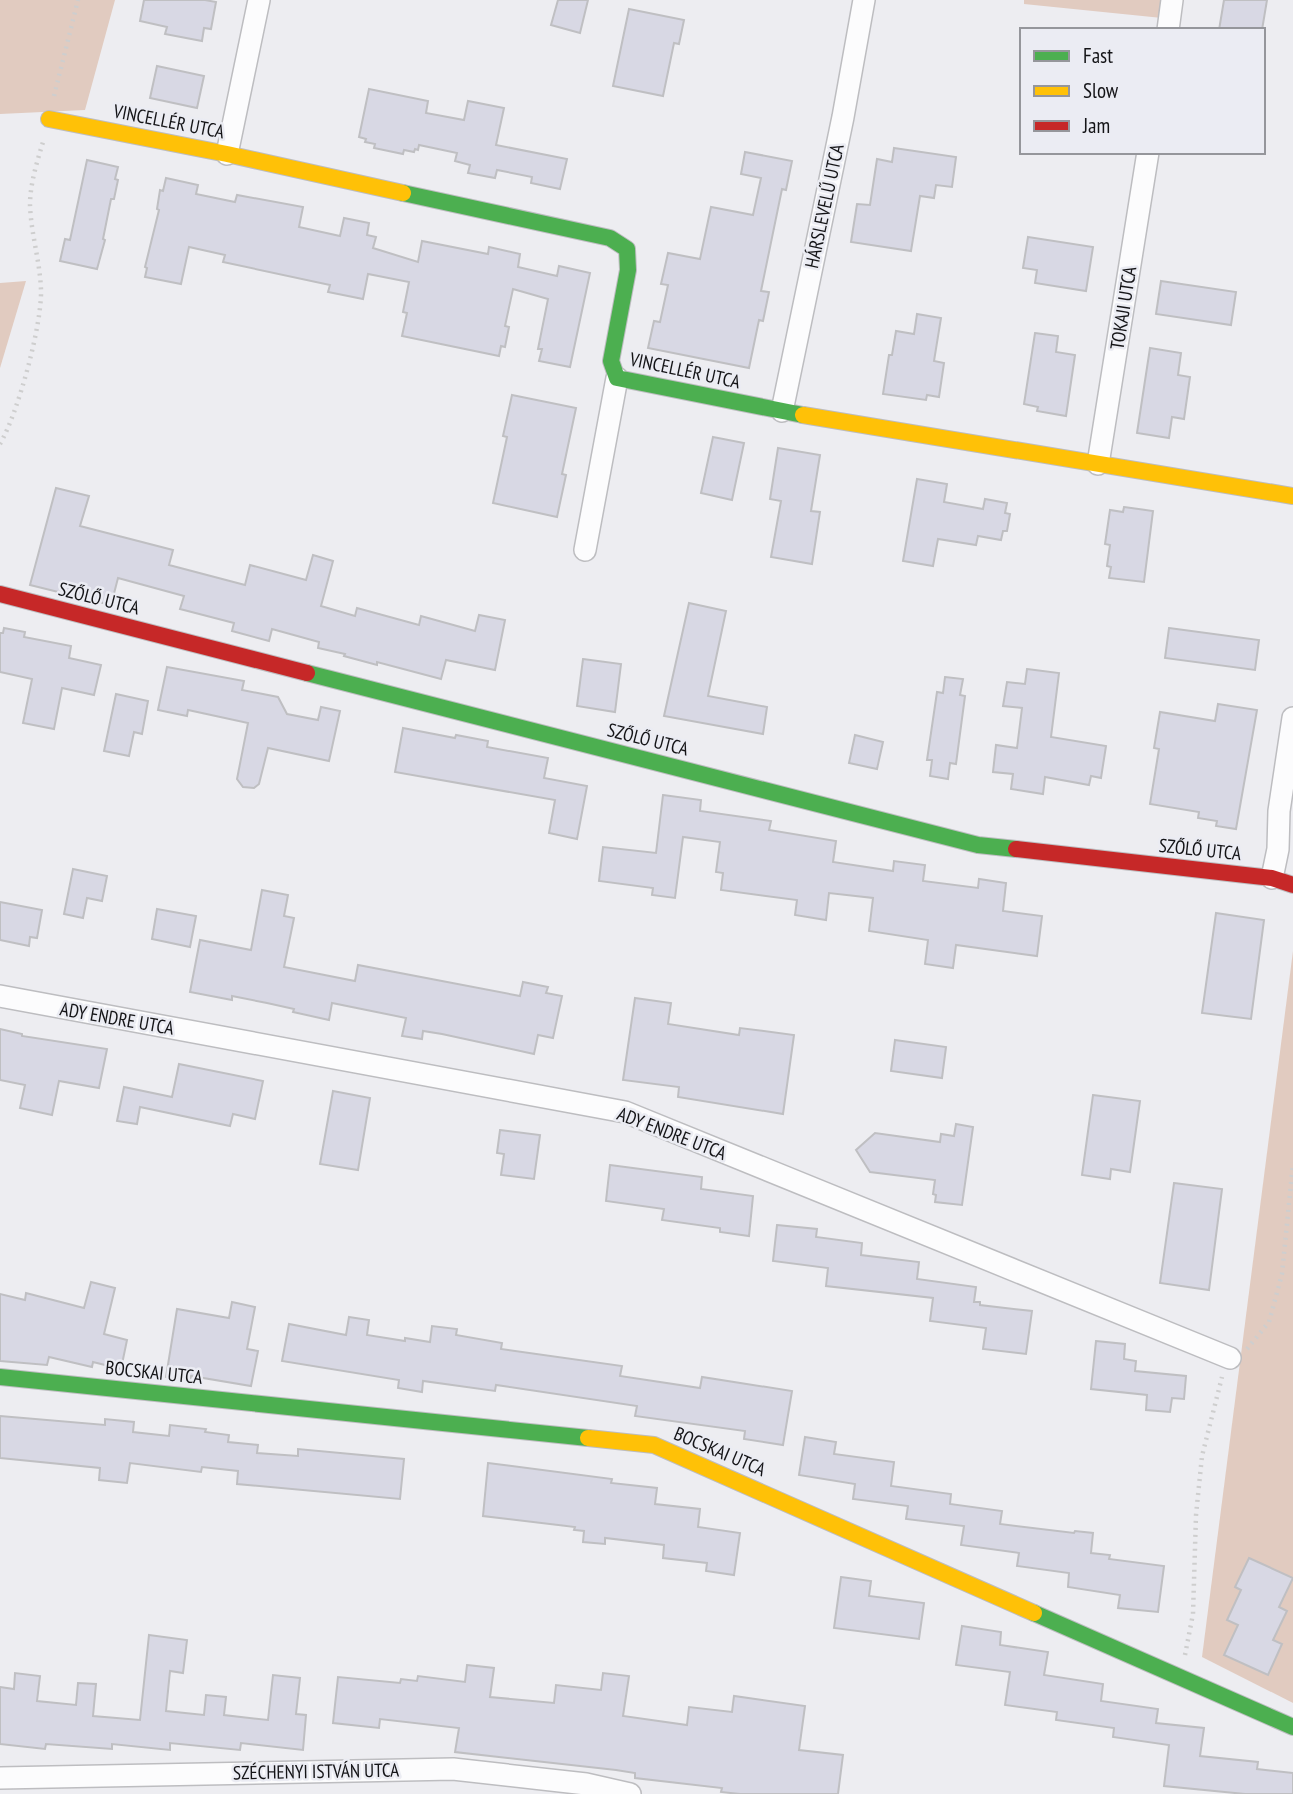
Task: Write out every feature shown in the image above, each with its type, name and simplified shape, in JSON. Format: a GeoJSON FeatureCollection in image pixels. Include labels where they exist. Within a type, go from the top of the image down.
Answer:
{"type":"FeatureCollection","features":[{"type":"Feature","properties":{"kind":"street"},"geometry":{"type":"LineString","coordinates":[[227,154],[259,0]]}},
{"type":"Feature","properties":{"kind":"street","name":"HÁRSLEVELŰ UTCA"},"geometry":{"type":"LineString","coordinates":[[782,411],[864,0]]}},
{"type":"Feature","properties":{"kind":"street"},"geometry":{"type":"LineString","coordinates":[[1168,28],[1172,0]]}},
{"type":"Feature","properties":{"kind":"street","name":"VINCELLÉR UTCA"},"geometry":{"type":"LineString","coordinates":[[49,119],[227,154],[610,238],[627,248],[628,259],[611,361],[617,378],[782,411],[1293,496]]}},
{"type":"Feature","properties":{"kind":"street","name":"TOKAJI UTCA"},"geometry":{"type":"LineString","coordinates":[[1098,464],[1148,154]]}},
{"type":"Feature","properties":{"kind":"street"},"geometry":{"type":"LineString","coordinates":[[585,550],[617,378]]}},
{"type":"Feature","properties":{"kind":"street","name":"SZŐLŐ UTCA"},"geometry":{"type":"LineString","coordinates":[[0,594],[978,845],[1272,878],[1293,885]]}},
{"type":"Feature","properties":{"kind":"street"},"geometry":{"type":"LineString","coordinates":[[1272,878],[1278,849],[1279,811],[1293,718]]}},
{"type":"Feature","properties":{"kind":"street","name":"ADY ENDRE UTCA"},"geometry":{"type":"LineString","coordinates":[[0,996],[625,1112],[1230,1358]]}},
{"type":"Feature","properties":{"kind":"street","name":"BOCSKAI UTCA"},"geometry":{"type":"LineString","coordinates":[[0,1377],[654,1445],[1293,1727]]}},
{"type":"Feature","properties":{"kind":"street","name":"SZÉCHENYI ISTVÁN UTCA"},"geometry":{"type":"LineString","coordinates":[[0,1778],[453,1769],[586,1784],[630,1794]]}},
{"type":"Feature","properties":{"kind":"path"},"geometry":{"type":"LineString","coordinates":[[0,444],[21,394],[37,324],[41,293],[39,258],[32,230],[30,203],[35,171],[78,0]]}},
{"type":"Feature","properties":{"kind":"path"},"geometry":{"type":"LineString","coordinates":[[1180,1676],[1194,1614],[1196,1515],[1202,1455],[1220,1383],[1230,1358],[1243,1353],[1269,1322],[1282,1275],[1293,1163]]}},
{"type":"Feature","properties":{"kind":"shaded area"},"geometry":{"type":"Polygon","coordinates":[[[0,0],[115,0],[85,110],[0,114],[0,0]]]}},
{"type":"Feature","properties":{"kind":"shaded area"},"geometry":{"type":"Polygon","coordinates":[[[1024,0],[1165,0],[1162,18],[1024,4],[1024,0]]]}},
{"type":"Feature","properties":{"kind":"shaded area"},"geometry":{"type":"Polygon","coordinates":[[[26,281],[0,368],[0,283],[26,281]]]}},
{"type":"Feature","properties":{"kind":"shaded area"},"geometry":{"type":"Polygon","coordinates":[[[1293,951],[1293,1703],[1202,1657],[1293,951]]]}},
{"type":"Feature","properties":{"kind":"building"},"geometry":{"type":"Polygon","coordinates":[[[144,0],[216,2],[211,29],[204,28],[202,41],[165,34],[167,27],[140,21],[144,0]]]}},
{"type":"Feature","properties":{"kind":"building"},"geometry":{"type":"Polygon","coordinates":[[[558,0],[588,0],[580,33],[551,25],[558,0]]]}},
{"type":"Feature","properties":{"kind":"building"},"geometry":{"type":"Polygon","coordinates":[[[1224,0],[1267,0],[1262,28],[1219,28],[1224,0]]]}},
{"type":"Feature","properties":{"kind":"building"},"geometry":{"type":"Polygon","coordinates":[[[629,9],[684,20],[679,44],[674,43],[663,96],[613,86],[629,9]]]}},
{"type":"Feature","properties":{"kind":"building"},"geometry":{"type":"Polygon","coordinates":[[[157,66],[204,76],[197,108],[150,98],[157,66]]]}},
{"type":"Feature","properties":{"kind":"building"},"geometry":{"type":"Polygon","coordinates":[[[369,89],[428,101],[426,113],[464,120],[468,101],[504,108],[496,145],[567,159],[560,189],[531,183],[532,177],[497,170],[495,178],[468,173],[470,165],[455,161],[457,153],[419,145],[418,150],[404,150],[403,154],[374,148],[375,144],[365,142],[366,139],[359,137],[369,89]]]}},
{"type":"Feature","properties":{"kind":"building"},"geometry":{"type":"Polygon","coordinates":[[[894,148],[956,157],[952,187],[936,185],[934,198],[920,196],[911,251],[851,242],[857,204],[870,205],[877,159],[892,162],[894,148]]]}},
{"type":"Feature","properties":{"kind":"building"},"geometry":{"type":"Polygon","coordinates":[[[745,152],[792,161],[786,190],[782,189],[761,291],[769,292],[763,321],[759,320],[749,368],[648,348],[654,321],[660,322],[668,285],[661,284],[668,253],[700,259],[711,207],[753,215],[761,178],[741,174],[745,152]]]}},
{"type":"Feature","properties":{"kind":"building"},"geometry":{"type":"Polygon","coordinates":[[[87,160],[118,167],[115,179],[118,180],[114,199],[111,199],[103,239],[105,240],[97,269],[60,261],[65,239],[70,240],[87,160]]]}},
{"type":"Feature","properties":{"kind":"building"},"geometry":{"type":"Polygon","coordinates":[[[166,178],[198,185],[196,194],[235,202],[237,195],[303,207],[299,227],[340,236],[344,218],[369,223],[367,235],[376,237],[373,248],[418,262],[422,241],[488,254],[489,247],[520,254],[518,267],[557,276],[559,266],[590,273],[570,367],[539,361],[542,349],[538,349],[548,299],[513,289],[505,326],[509,327],[505,347],[501,346],[499,356],[402,336],[409,282],[368,274],[363,299],[328,292],[330,285],[223,262],[225,255],[189,247],[181,284],[145,277],[159,210],[160,190],[163,191],[166,178]]]}},
{"type":"Feature","properties":{"kind":"building"},"geometry":{"type":"Polygon","coordinates":[[[1028,237],[1093,247],[1086,291],[1035,283],[1037,270],[1023,268],[1028,237]]]}},
{"type":"Feature","properties":{"kind":"building"},"geometry":{"type":"Polygon","coordinates":[[[1161,281],[1236,292],[1231,325],[1156,314],[1161,281]]]}},
{"type":"Feature","properties":{"kind":"building"},"geometry":{"type":"Polygon","coordinates":[[[917,314],[941,318],[934,361],[944,363],[939,397],[927,395],[926,400],[883,394],[896,331],[914,334],[917,314]]]}},
{"type":"Feature","properties":{"kind":"building"},"geometry":{"type":"Polygon","coordinates":[[[1035,333],[1058,336],[1056,352],[1075,355],[1066,416],[1037,411],[1038,407],[1024,404],[1035,333]]]}},
{"type":"Feature","properties":{"kind":"building"},"geometry":{"type":"Polygon","coordinates":[[[1150,348],[1181,353],[1178,375],[1190,377],[1184,419],[1172,417],[1169,438],[1137,433],[1150,348]]]}},
{"type":"Feature","properties":{"kind":"building"},"geometry":{"type":"Polygon","coordinates":[[[512,395],[576,408],[562,474],[566,475],[557,517],[493,503],[507,437],[503,436],[512,395]]]}},
{"type":"Feature","properties":{"kind":"building"},"geometry":{"type":"Polygon","coordinates":[[[713,437],[744,443],[732,500],[701,493],[713,437]]]}},
{"type":"Feature","properties":{"kind":"building"},"geometry":{"type":"Polygon","coordinates":[[[778,448],[820,455],[811,511],[820,512],[812,564],[771,557],[781,501],[770,499],[778,448]]]}},
{"type":"Feature","properties":{"kind":"building"},"geometry":{"type":"Polygon","coordinates":[[[917,479],[947,484],[944,502],[983,509],[985,499],[1007,503],[1005,513],[1010,514],[1007,531],[1003,531],[1001,540],[978,536],[976,545],[938,539],[933,566],[903,561],[917,479]]]}},
{"type":"Feature","properties":{"kind":"building"},"geometry":{"type":"Polygon","coordinates":[[[56,488],[89,496],[80,526],[173,550],[169,565],[245,585],[250,565],[306,580],[313,555],[333,561],[321,606],[355,616],[357,608],[419,625],[421,616],[475,631],[479,615],[505,620],[495,670],[446,660],[441,679],[344,656],[345,654],[318,648],[319,642],[272,629],[269,641],[232,631],[234,623],[180,609],[184,596],[118,578],[111,605],[30,585],[56,488]]]}},
{"type":"Feature","properties":{"kind":"building"},"geometry":{"type":"Polygon","coordinates":[[[1124,507],[1153,511],[1144,582],[1109,578],[1111,567],[1107,566],[1110,545],[1105,544],[1110,510],[1123,512],[1124,507]]]}},
{"type":"Feature","properties":{"kind":"building"},"geometry":{"type":"Polygon","coordinates":[[[689,603],[726,611],[708,696],[767,707],[763,734],[664,716],[689,603]]]}},
{"type":"Feature","properties":{"kind":"building"},"geometry":{"type":"Polygon","coordinates":[[[4,628],[25,632],[24,637],[71,646],[69,658],[101,665],[94,695],[62,688],[54,729],[23,723],[32,679],[0,672],[0,633],[3,633],[4,628]]]}},
{"type":"Feature","properties":{"kind":"building"},"geometry":{"type":"Polygon","coordinates":[[[1169,628],[1259,640],[1255,670],[1165,658],[1169,628]]]}},
{"type":"Feature","properties":{"kind":"building"},"geometry":{"type":"Polygon","coordinates":[[[583,659],[621,664],[615,712],[577,706],[583,659]]]}},
{"type":"Feature","properties":{"kind":"building"},"geometry":{"type":"Polygon","coordinates":[[[167,667],[244,681],[242,690],[278,697],[287,714],[318,720],[321,707],[340,711],[329,761],[268,748],[259,784],[254,788],[243,787],[237,779],[248,723],[188,710],[187,716],[158,710],[167,667]]]}},
{"type":"Feature","properties":{"kind":"building"},"geometry":{"type":"Polygon","coordinates":[[[1027,669],[1059,673],[1051,737],[1106,746],[1101,778],[1091,776],[1089,785],[1045,777],[1043,794],[1011,789],[1013,774],[993,772],[996,745],[1017,748],[1022,708],[1003,706],[1007,682],[1025,684],[1027,669]]]}},
{"type":"Feature","properties":{"kind":"building"},"geometry":{"type":"Polygon","coordinates":[[[945,677],[963,679],[960,695],[965,696],[956,764],[950,763],[948,779],[930,776],[932,760],[927,760],[937,692],[943,693],[945,677]]]}},
{"type":"Feature","properties":{"kind":"building"},"geometry":{"type":"Polygon","coordinates":[[[116,694],[148,701],[142,734],[134,732],[129,756],[104,751],[116,694]]]}},
{"type":"Feature","properties":{"kind":"building"},"geometry":{"type":"Polygon","coordinates":[[[1218,704],[1257,710],[1236,829],[1216,826],[1217,821],[1198,818],[1199,812],[1150,804],[1159,749],[1154,748],[1160,712],[1215,721],[1218,704]]]}},
{"type":"Feature","properties":{"kind":"building"},"geometry":{"type":"Polygon","coordinates":[[[403,728],[488,741],[487,747],[548,758],[544,778],[587,786],[577,839],[549,833],[555,800],[395,772],[403,728]]]}},
{"type":"Feature","properties":{"kind":"building"},"geometry":{"type":"Polygon","coordinates":[[[855,735],[883,742],[877,769],[849,763],[855,735]]]}},
{"type":"Feature","properties":{"kind":"building"},"geometry":{"type":"Polygon","coordinates":[[[663,795],[701,800],[700,811],[771,821],[769,830],[836,841],[833,862],[893,871],[894,861],[925,865],[923,881],[978,888],[979,879],[1006,883],[1003,911],[1042,916],[1037,956],[956,945],[953,968],[925,964],[928,940],[869,931],[873,898],[829,893],[826,920],[795,915],[797,900],[721,890],[723,873],[716,872],[720,842],[683,837],[675,898],[652,895],[653,888],[599,881],[603,847],[656,853],[663,795]]]}},
{"type":"Feature","properties":{"kind":"building"},"geometry":{"type":"Polygon","coordinates":[[[73,869],[107,876],[102,901],[87,898],[83,918],[64,914],[73,869]]]}},
{"type":"Feature","properties":{"kind":"building"},"geometry":{"type":"Polygon","coordinates":[[[262,890],[288,895],[284,916],[294,918],[284,967],[355,981],[358,965],[520,996],[523,982],[548,987],[546,993],[562,996],[553,1038],[538,1035],[534,1054],[423,1031],[422,1039],[402,1036],[406,1018],[332,1003],[329,1020],[267,1003],[190,992],[200,940],[251,950],[262,890]]]}},
{"type":"Feature","properties":{"kind":"building"},"geometry":{"type":"Polygon","coordinates":[[[0,902],[42,910],[37,938],[30,937],[29,946],[0,940],[0,902]]]}},
{"type":"Feature","properties":{"kind":"building"},"geometry":{"type":"Polygon","coordinates":[[[157,909],[196,916],[190,947],[152,939],[157,909]]]}},
{"type":"Feature","properties":{"kind":"building"},"geometry":{"type":"Polygon","coordinates":[[[1216,913],[1264,920],[1251,1019],[1202,1013],[1216,913]]]}},
{"type":"Feature","properties":{"kind":"building"},"geometry":{"type":"Polygon","coordinates":[[[635,998],[671,1003],[668,1024],[739,1035],[740,1028],[794,1035],[783,1114],[678,1097],[679,1087],[623,1080],[635,998]]]}},
{"type":"Feature","properties":{"kind":"building"},"geometry":{"type":"Polygon","coordinates":[[[0,1029],[22,1036],[107,1049],[99,1088],[59,1081],[52,1115],[20,1108],[25,1085],[0,1080],[0,1029]]]}},
{"type":"Feature","properties":{"kind":"building"},"geometry":{"type":"Polygon","coordinates":[[[895,1040],[946,1047],[942,1078],[891,1071],[895,1040]]]}},
{"type":"Feature","properties":{"kind":"building"},"geometry":{"type":"Polygon","coordinates":[[[179,1064],[263,1081],[255,1119],[233,1114],[230,1126],[140,1107],[137,1124],[117,1121],[124,1087],[172,1097],[179,1064]]]}},
{"type":"Feature","properties":{"kind":"building"},"geometry":{"type":"Polygon","coordinates":[[[333,1091],[370,1098],[358,1170],[320,1164],[333,1091]]]}},
{"type":"Feature","properties":{"kind":"building"},"geometry":{"type":"Polygon","coordinates":[[[1093,1095],[1140,1101],[1130,1172],[1111,1169],[1110,1179],[1082,1175],[1093,1095]]]}},
{"type":"Feature","properties":{"kind":"building"},"geometry":{"type":"Polygon","coordinates":[[[956,1124],[973,1127],[962,1205],[935,1202],[935,1180],[870,1172],[856,1150],[875,1133],[940,1142],[941,1134],[954,1136],[956,1124]]]}},
{"type":"Feature","properties":{"kind":"building"},"geometry":{"type":"Polygon","coordinates":[[[500,1130],[540,1135],[534,1179],[501,1175],[504,1154],[497,1153],[500,1130]]]}},
{"type":"Feature","properties":{"kind":"building"},"geometry":{"type":"Polygon","coordinates":[[[610,1165],[702,1177],[701,1189],[753,1196],[749,1236],[720,1232],[720,1228],[662,1220],[664,1209],[606,1201],[610,1165]]]}},
{"type":"Feature","properties":{"kind":"building"},"geometry":{"type":"Polygon","coordinates":[[[1174,1183],[1222,1189],[1209,1290],[1160,1283],[1174,1183]]]}},
{"type":"Feature","properties":{"kind":"building"},"geometry":{"type":"Polygon","coordinates":[[[777,1225],[817,1229],[816,1237],[862,1243],[861,1255],[919,1262],[917,1279],[976,1287],[974,1302],[980,1302],[980,1305],[1032,1311],[1026,1354],[983,1349],[986,1328],[930,1321],[933,1298],[826,1286],[828,1268],[773,1261],[777,1225]]]}},
{"type":"Feature","properties":{"kind":"building"},"geometry":{"type":"Polygon","coordinates":[[[91,1282],[115,1288],[104,1334],[127,1340],[121,1369],[93,1362],[92,1367],[49,1357],[47,1365],[0,1361],[0,1294],[25,1300],[26,1293],[84,1308],[91,1282]]]}},
{"type":"Feature","properties":{"kind":"building"},"geometry":{"type":"Polygon","coordinates":[[[232,1302],[255,1307],[247,1349],[258,1351],[251,1386],[191,1376],[190,1380],[166,1377],[177,1309],[229,1318],[232,1302]]]}},
{"type":"Feature","properties":{"kind":"building"},"geometry":{"type":"Polygon","coordinates":[[[349,1317],[369,1320],[367,1335],[430,1342],[432,1326],[457,1329],[456,1335],[502,1343],[501,1349],[622,1366],[620,1376],[700,1388],[702,1377],[792,1391],[783,1445],[744,1439],[745,1431],[635,1416],[637,1406],[496,1385],[495,1391],[423,1381],[422,1392],[398,1388],[399,1380],[282,1361],[289,1324],[346,1335],[349,1317]]]}},
{"type":"Feature","properties":{"kind":"building"},"geometry":{"type":"Polygon","coordinates":[[[1096,1341],[1125,1344],[1124,1359],[1136,1361],[1135,1371],[1186,1376],[1184,1399],[1172,1398],[1170,1412],[1146,1410],[1147,1395],[1091,1389],[1096,1341]]]}},
{"type":"Feature","properties":{"kind":"building"},"geometry":{"type":"Polygon","coordinates":[[[0,1416],[105,1425],[105,1419],[134,1422],[133,1432],[169,1436],[170,1425],[206,1429],[205,1432],[229,1435],[228,1442],[258,1445],[257,1453],[298,1456],[298,1449],[404,1459],[400,1499],[237,1484],[238,1471],[202,1467],[201,1472],[130,1463],[127,1483],[99,1480],[100,1468],[0,1458],[0,1416]]]}},
{"type":"Feature","properties":{"kind":"building"},"geometry":{"type":"Polygon","coordinates":[[[805,1437],[836,1442],[834,1454],[894,1462],[891,1486],[951,1494],[950,1504],[1002,1511],[1000,1524],[1093,1533],[1091,1553],[1110,1555],[1109,1559],[1164,1566],[1158,1612],[1118,1608],[1120,1595],[1068,1587],[1069,1573],[1017,1566],[1019,1553],[961,1545],[964,1526],[906,1519],[908,1506],[853,1499],[855,1484],[799,1475],[805,1437]]]}},
{"type":"Feature","properties":{"kind":"building"},"geometry":{"type":"Polygon","coordinates":[[[488,1463],[612,1479],[611,1483],[657,1488],[655,1504],[700,1509],[698,1527],[740,1533],[734,1575],[706,1571],[707,1563],[663,1558],[664,1545],[605,1538],[605,1544],[583,1542],[584,1531],[574,1530],[575,1527],[483,1516],[488,1463]]]}},
{"type":"Feature","properties":{"kind":"building"},"geometry":{"type":"Polygon","coordinates":[[[1249,1558],[1293,1578],[1279,1607],[1287,1611],[1273,1640],[1282,1644],[1268,1675],[1224,1655],[1238,1625],[1227,1620],[1241,1590],[1235,1587],[1249,1558]]]}},
{"type":"Feature","properties":{"kind":"building"},"geometry":{"type":"Polygon","coordinates":[[[841,1577],[871,1581],[869,1596],[924,1603],[919,1639],[834,1628],[841,1577]]]}},
{"type":"Feature","properties":{"kind":"building"},"geometry":{"type":"Polygon","coordinates":[[[962,1626],[1001,1632],[1000,1645],[1048,1652],[1044,1675],[1103,1684],[1101,1701],[1158,1709],[1156,1723],[1204,1728],[1200,1756],[1258,1762],[1257,1769],[1293,1773],[1293,1794],[1245,1794],[1164,1786],[1169,1745],[1113,1737],[1114,1728],[1056,1720],[1057,1712],[1005,1705],[1010,1672],[956,1665],[962,1626]]]}},
{"type":"Feature","properties":{"kind":"building"},"geometry":{"type":"Polygon","coordinates":[[[149,1635],[187,1640],[183,1673],[170,1671],[166,1711],[204,1715],[206,1695],[226,1697],[224,1715],[268,1720],[273,1675],[300,1678],[296,1714],[306,1715],[303,1750],[241,1743],[240,1750],[170,1743],[170,1750],[112,1744],[112,1749],[46,1744],[45,1749],[0,1744],[0,1687],[14,1689],[15,1673],[40,1676],[37,1701],[76,1705],[78,1683],[96,1684],[93,1716],[140,1720],[149,1635]]]}},
{"type":"Feature","properties":{"kind":"building"},"geometry":{"type":"Polygon","coordinates":[[[467,1665],[494,1668],[490,1697],[554,1703],[556,1685],[601,1690],[603,1673],[629,1676],[623,1716],[687,1725],[689,1707],[732,1712],[734,1696],[805,1706],[799,1750],[843,1755],[838,1794],[721,1792],[722,1788],[635,1778],[635,1773],[616,1770],[455,1752],[459,1728],[380,1719],[379,1728],[333,1723],[338,1677],[400,1683],[401,1679],[417,1681],[418,1676],[465,1682],[467,1665]]]}},
{"type":"Feature","properties":{"kind":"traffic: fast"},"geometry":{"type":"LineString","coordinates":[[403,193],[610,238],[627,249],[628,270],[611,361],[617,378],[803,415]]}},
{"type":"Feature","properties":{"kind":"traffic: fast"},"geometry":{"type":"LineString","coordinates":[[307,673],[978,845],[1016,849]]}},
{"type":"Feature","properties":{"kind":"traffic: fast"},"geometry":{"type":"LineString","coordinates":[[0,1377],[588,1438]]}},
{"type":"Feature","properties":{"kind":"traffic: fast"},"geometry":{"type":"LineString","coordinates":[[1034,1613],[1293,1727]]}},
{"type":"Feature","properties":{"kind":"traffic: slow"},"geometry":{"type":"LineString","coordinates":[[49,119],[227,154],[403,193]]}},
{"type":"Feature","properties":{"kind":"traffic: slow"},"geometry":{"type":"LineString","coordinates":[[803,415],[1293,496]]}},
{"type":"Feature","properties":{"kind":"traffic: slow"},"geometry":{"type":"LineString","coordinates":[[588,1438],[654,1445],[1034,1613]]}},
{"type":"Feature","properties":{"kind":"traffic: jam"},"geometry":{"type":"LineString","coordinates":[[0,594],[307,673]]}},
{"type":"Feature","properties":{"kind":"traffic: jam"},"geometry":{"type":"LineString","coordinates":[[1016,849],[1272,878],[1293,885]]}}]}
